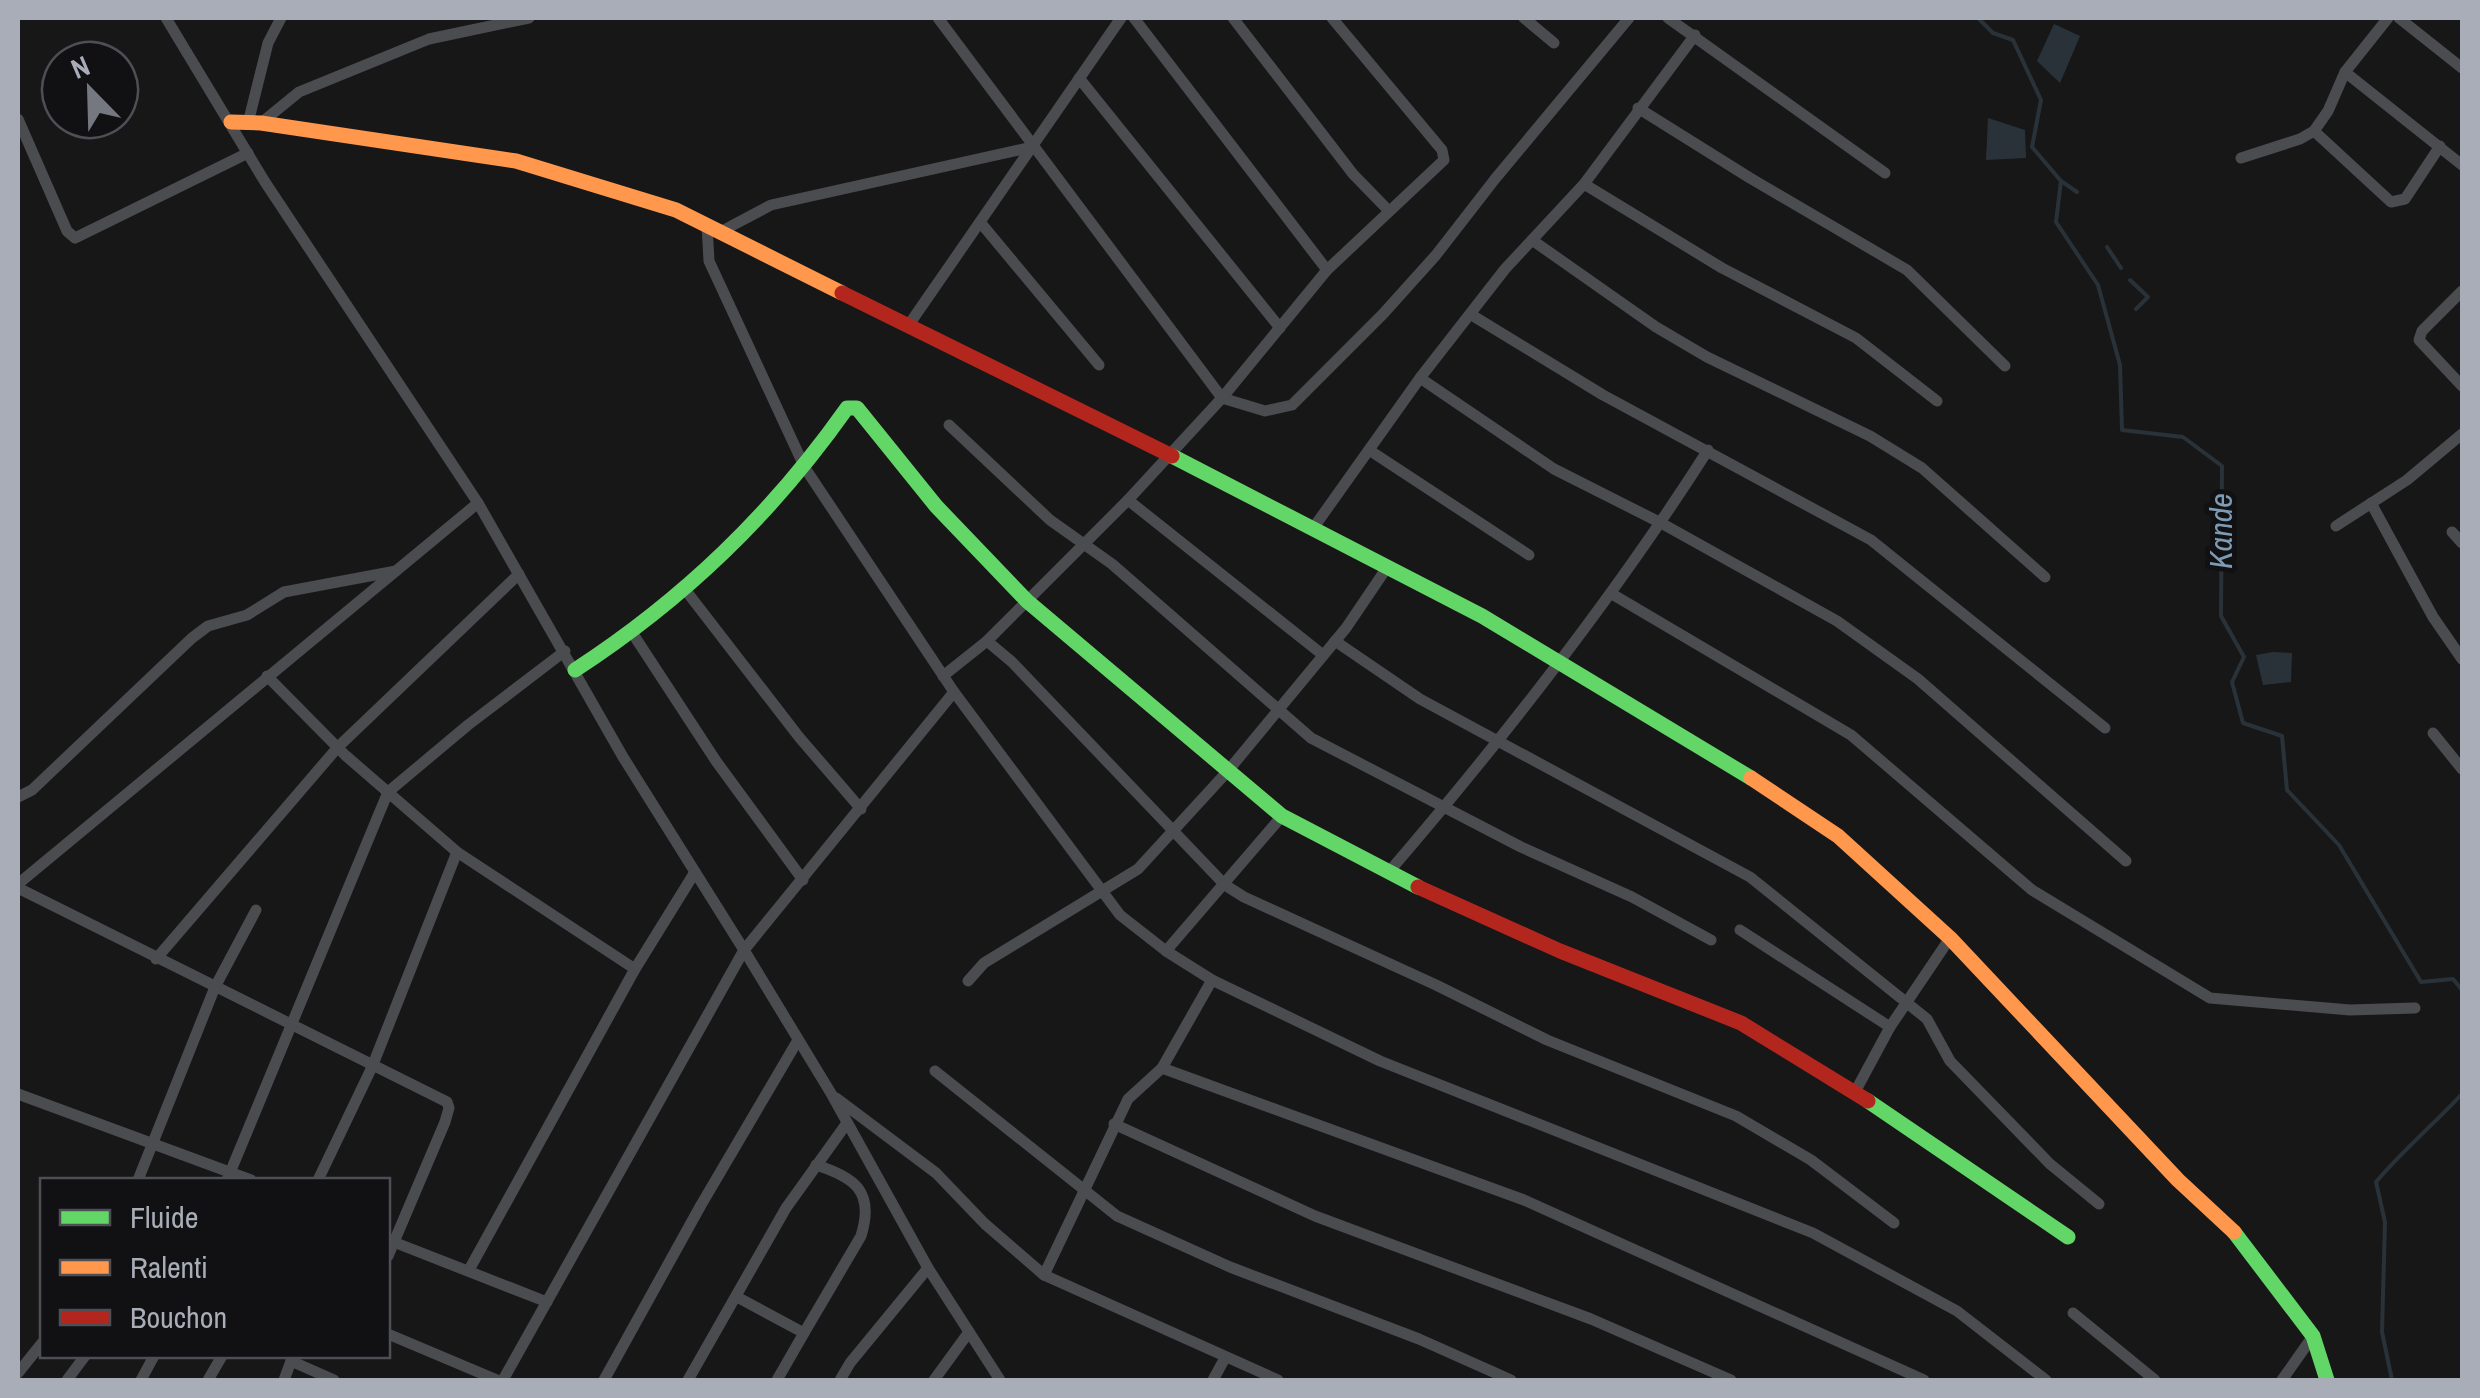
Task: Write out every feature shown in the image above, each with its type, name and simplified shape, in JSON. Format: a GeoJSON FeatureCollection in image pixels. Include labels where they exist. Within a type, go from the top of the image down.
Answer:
{"type":"FeatureCollection","features":[{"type":"Feature","properties":{"kind":"street"},"geometry":{"type":"LineString","coordinates":[[166,18],[247,123],[516,161],[676,210],[1388,566],[1482,616],[1788,801],[1838,836],[1950,938],[2178,1180],[2232,1228],[2312,1336],[2327,1380]]}},
{"type":"Feature","properties":{"kind":"street"},"geometry":{"type":"LineString","coordinates":[[281,18],[268,43],[247,123],[248,152],[478,504],[622,757],[832,1095],[928,1268],[1000,1380]]}},
{"type":"Feature","properties":{"kind":"street"},"geometry":{"type":"LineString","coordinates":[[247,123],[299,92],[429,39],[529,18]]}},
{"type":"Feature","properties":{"kind":"street"},"geometry":{"type":"LineString","coordinates":[[938,18],[1222,398],[1265,411],[1292,405],[1314,385],[1436,255],[1628,18]]}},
{"type":"Feature","properties":{"kind":"street"},"geometry":{"type":"LineString","coordinates":[[908,326],[1120,18]]}},
{"type":"Feature","properties":{"kind":"street"},"geometry":{"type":"LineString","coordinates":[[1134,18],[1327,270]]}},
{"type":"Feature","properties":{"kind":"street"},"geometry":{"type":"LineString","coordinates":[[1234,18],[1353,174],[1389,211]]}},
{"type":"Feature","properties":{"kind":"street"},"geometry":{"type":"LineString","coordinates":[[943,676],[987,641],[1128,500],[1222,398],[1327,270],[1444,160],[1444,154],[1332,18]]}},
{"type":"Feature","properties":{"kind":"street"},"geometry":{"type":"LineString","coordinates":[[1524,18],[1554,43]]}},
{"type":"Feature","properties":{"kind":"street"},"geometry":{"type":"LineString","coordinates":[[1668,18],[1885,174]]}},
{"type":"Feature","properties":{"kind":"street"},"geometry":{"type":"LineString","coordinates":[[2241,158],[2314,131],[2346,72],[2388,18]]}},
{"type":"Feature","properties":{"kind":"street"},"geometry":{"type":"LineString","coordinates":[[2399,18],[2462,68]]}},
{"type":"Feature","properties":{"kind":"street"},"geometry":{"type":"LineString","coordinates":[[1314,527],[1420,378],[1532,240],[1584,184],[1694,35]]}},
{"type":"Feature","properties":{"kind":"street"},"geometry":{"type":"LineString","coordinates":[[2346,72],[2462,165]]}},
{"type":"Feature","properties":{"kind":"street"},"geometry":{"type":"LineString","coordinates":[[1079,78],[1280,328]]}},
{"type":"Feature","properties":{"kind":"street"},"geometry":{"type":"LineString","coordinates":[[1638,108],[1907,270],[2005,366]]}},
{"type":"Feature","properties":{"kind":"street"},"geometry":{"type":"LineString","coordinates":[[18,118],[74,238],[248,152]]}},
{"type":"Feature","properties":{"kind":"street"},"geometry":{"type":"LineString","coordinates":[[2314,131],[2390,202],[2405,199],[2440,146]]}},
{"type":"Feature","properties":{"kind":"street"},"geometry":{"type":"LineString","coordinates":[[713,228],[771,205],[1032,147]]}},
{"type":"Feature","properties":{"kind":"street"},"geometry":{"type":"LineString","coordinates":[[1584,184],[1722,268],[1856,338],[1938,401]]}},
{"type":"Feature","properties":{"kind":"street"},"geometry":{"type":"LineString","coordinates":[[980,222],[1100,366]]}},
{"type":"Feature","properties":{"kind":"street"},"geometry":{"type":"LineString","coordinates":[[713,228],[708,261],[805,468],[954,692],[1120,915],[1212,980],[1380,1061],[1813,1233],[1958,1311],[2046,1380]]}},
{"type":"Feature","properties":{"kind":"street"},"geometry":{"type":"LineString","coordinates":[[1532,240],[1690,347],[1870,436],[1922,468],[2045,577]]}},
{"type":"Feature","properties":{"kind":"street"},"geometry":{"type":"LineString","coordinates":[[2462,292],[2422,331],[2419,340],[2462,386]]}},
{"type":"Feature","properties":{"kind":"street"},"geometry":{"type":"LineString","coordinates":[[1470,314],[1603,395],[1870,540],[2105,728]]}},
{"type":"Feature","properties":{"kind":"street"},"geometry":{"type":"LineString","coordinates":[[1420,378],[1554,469],[1661,523],[1837,621],[1918,679],[2126,861]]}},
{"type":"Feature","properties":{"kind":"street"},"geometry":{"type":"LineString","coordinates":[[575,670],[633,634],[686,592],[805,468],[847,408],[857,408],[936,506],[1027,600],[1282,816],[1388,873],[1631,982],[1741,1023],[1855,1092],[2068,1237]]}},
{"type":"Feature","properties":{"kind":"street"},"geometry":{"type":"LineString","coordinates":[[949,425],[1050,520],[1084,544],[1311,738],[1712,940]]}},
{"type":"Feature","properties":{"kind":"street"},"geometry":{"type":"LineString","coordinates":[[2336,526],[2420,470],[2462,434]]}},
{"type":"Feature","properties":{"kind":"street"},"geometry":{"type":"LineString","coordinates":[[1369,450],[1529,555]]}},
{"type":"Feature","properties":{"kind":"street"},"geometry":{"type":"LineString","coordinates":[[1388,873],[1445,807],[1612,594],[1708,450]]}},
{"type":"Feature","properties":{"kind":"street"},"geometry":{"type":"LineString","coordinates":[[1128,500],[1323,655]]}},
{"type":"Feature","properties":{"kind":"street"},"geometry":{"type":"LineString","coordinates":[[2372,503],[2433,617],[2462,659]]}},
{"type":"Feature","properties":{"kind":"street"},"geometry":{"type":"LineString","coordinates":[[478,504],[18,886],[156,959],[442,1098],[449,1108],[391,1241],[547,1302]]}},
{"type":"Feature","properties":{"kind":"street"},"geometry":{"type":"LineString","coordinates":[[2452,532],[2462,543]]}},
{"type":"Feature","properties":{"kind":"street"},"geometry":{"type":"LineString","coordinates":[[968,980],[984,963],[1138,869],[1227,772],[1335,640],[1388,566]]}},
{"type":"Feature","properties":{"kind":"street"},"geometry":{"type":"LineString","coordinates":[[18,797],[32,790],[208,626],[247,616],[284,592],[399,570]]}},
{"type":"Feature","properties":{"kind":"street"},"geometry":{"type":"LineString","coordinates":[[156,959],[338,747],[519,574]]}},
{"type":"Feature","properties":{"kind":"street"},"geometry":{"type":"LineString","coordinates":[[686,592],[799,737],[861,809]]}},
{"type":"Feature","properties":{"kind":"street"},"geometry":{"type":"LineString","coordinates":[[1612,594],[1851,734],[2032,890],[2210,998],[2350,1010],[2415,1008]]}},
{"type":"Feature","properties":{"kind":"street"},"geometry":{"type":"LineString","coordinates":[[633,634],[716,761],[802,880]]}},
{"type":"Feature","properties":{"kind":"street"},"geometry":{"type":"LineString","coordinates":[[1335,640],[1420,699],[1750,877],[1932,1025],[1950,1061],[2050,1164],[2098,1204]]}},
{"type":"Feature","properties":{"kind":"street"},"geometry":{"type":"LineString","coordinates":[[987,641],[1012,662],[1226,885],[1307,928],[1547,1040],[1736,1116],[1811,1160],[1894,1224]]}},
{"type":"Feature","properties":{"kind":"street"},"geometry":{"type":"LineString","coordinates":[[18,1094],[152,1141],[229,1176],[388,792],[565,651]]}},
{"type":"Feature","properties":{"kind":"street"},"geometry":{"type":"LineString","coordinates":[[267,676],[338,747],[457,852],[635,969]]}},
{"type":"Feature","properties":{"kind":"street"},"geometry":{"type":"LineString","coordinates":[[390,1335],[500,1380],[744,950],[954,692]]}},
{"type":"Feature","properties":{"kind":"street"},"geometry":{"type":"LineString","coordinates":[[2433,733],[2462,770]]}},
{"type":"Feature","properties":{"kind":"street"},"geometry":{"type":"LineString","coordinates":[[1166,951],[1282,816]]}},
{"type":"Feature","properties":{"kind":"street"},"geometry":{"type":"LineString","coordinates":[[319,1178],[372,1067],[457,852]]}},
{"type":"Feature","properties":{"kind":"street"},"geometry":{"type":"LineString","coordinates":[[469,1270],[635,969],[696,872]]}},
{"type":"Feature","properties":{"kind":"street"},"geometry":{"type":"LineString","coordinates":[[139,1178],[214,988],[256,910]]}},
{"type":"Feature","properties":{"kind":"street"},"geometry":{"type":"LineString","coordinates":[[1740,930],[1890,1028]]}},
{"type":"Feature","properties":{"kind":"street"},"geometry":{"type":"LineString","coordinates":[[1855,1092],[1906,1002],[1950,938]]}},
{"type":"Feature","properties":{"kind":"street"},"geometry":{"type":"LineString","coordinates":[[1044,1275],[1128,1099],[1162,1068],[1212,980]]}},
{"type":"Feature","properties":{"kind":"street"},"geometry":{"type":"LineString","coordinates":[[604,1380],[798,1040]]}},
{"type":"Feature","properties":{"kind":"street"},"geometry":{"type":"LineString","coordinates":[[1162,1068],[1524,1200],[1924,1380]]}},
{"type":"Feature","properties":{"kind":"street"},"geometry":{"type":"LineString","coordinates":[[935,1071],[1117,1216],[1511,1380]]}},
{"type":"Feature","properties":{"kind":"street"},"geometry":{"type":"LineString","coordinates":[[832,1095],[936,1173],[985,1224],[1044,1275],[1278,1380]]}},
{"type":"Feature","properties":{"kind":"street"},"geometry":{"type":"LineString","coordinates":[[688,1380],[786,1208],[846,1123]]}},
{"type":"Feature","properties":{"kind":"street"},"geometry":{"type":"LineString","coordinates":[[1114,1124],[1315,1216],[1591,1319],[1731,1380]]}},
{"type":"Feature","properties":{"kind":"street"},"geometry":{"type":"LineString","coordinates":[[777,1380],[862,1236],[866,1220],[858,1186],[846,1174],[816,1164]]}},
{"type":"Feature","properties":{"kind":"street"},"geometry":{"type":"LineString","coordinates":[[840,1380],[928,1268]]}},
{"type":"Feature","properties":{"kind":"street"},"geometry":{"type":"LineString","coordinates":[[737,1297],[804,1333]]}},
{"type":"Feature","properties":{"kind":"street"},"geometry":{"type":"LineString","coordinates":[[2073,1314],[2156,1380]]}},
{"type":"Feature","properties":{"kind":"street"},"geometry":{"type":"LineString","coordinates":[[934,1380],[969,1332]]}},
{"type":"Feature","properties":{"kind":"street"},"geometry":{"type":"LineString","coordinates":[[2282,1380],[2312,1336]]}},
{"type":"Feature","properties":{"kind":"street"},"geometry":{"type":"LineString","coordinates":[[18,1373],[40,1346]]}},
{"type":"Feature","properties":{"kind":"street"},"geometry":{"type":"LineString","coordinates":[[67,1380],[83,1358]]}},
{"type":"Feature","properties":{"kind":"street"},"geometry":{"type":"LineString","coordinates":[[141,1380],[153,1358]]}},
{"type":"Feature","properties":{"kind":"street"},"geometry":{"type":"LineString","coordinates":[[208,1380],[221,1358]]}},
{"type":"Feature","properties":{"kind":"street"},"geometry":{"type":"LineString","coordinates":[[284,1380],[292,1358],[334,1380]]}},
{"type":"Feature","properties":{"kind":"street"},"geometry":{"type":"LineString","coordinates":[[1214,1380],[1225,1358]]}},
{"type":"Feature","properties":{"kind":"shaded area"},"geometry":{"type":"Polygon","coordinates":[[[2054,24],[2080,36],[2060,83],[2037,61],[2054,24]]]}},
{"type":"Feature","properties":{"kind":"shaded area"},"geometry":{"type":"Polygon","coordinates":[[[1988,118],[2025,130],[2026,158],[1986,160],[1988,118]]]}},
{"type":"Feature","properties":{"kind":"shaded area"},"geometry":{"type":"Polygon","coordinates":[[[2292,653],[2291,682],[2263,685],[2256,655],[2292,653]]]}},
{"type":"Feature","properties":{"kind":"waterway","name":"Kande"},"geometry":{"type":"LineString","coordinates":[[1978,18],[1993,33],[2013,40],[2041,100],[2032,147],[2061,181],[2056,222],[2098,285],[2120,365],[2122,430],[2183,437],[2222,466],[2221,616],[2244,657],[2232,682],[2243,723],[2282,736],[2287,790],[2339,845],[2421,982],[2453,979],[2462,990]]}},
{"type":"Feature","properties":{"kind":"waterway"},"geometry":{"type":"LineString","coordinates":[[2061,181],[2077,192]]}},
{"type":"Feature","properties":{"kind":"waterway"},"geometry":{"type":"LineString","coordinates":[[2107,247],[2121,268]]}},
{"type":"Feature","properties":{"kind":"waterway"},"geometry":{"type":"LineString","coordinates":[[2130,280],[2148,297],[2136,309],[2147,298]]}},
{"type":"Feature","properties":{"kind":"waterway","name":"Kande"},"geometry":{"type":"LineString","coordinates":[[2462,1092],[2462,1101]]}},
{"type":"Feature","properties":{"kind":"waterway"},"geometry":{"type":"LineString","coordinates":[[2392,1380],[2382,1332],[2385,1222],[2376,1182],[2461,1095]]}},
{"type":"Feature","properties":{"kind":"traffic: fast"},"geometry":{"type":"LineString","coordinates":[[575,670],[653,614],[724,552],[788,484],[847,408],[857,408],[936,506],[1027,601],[1282,816],[1418,887]]}},
{"type":"Feature","properties":{"kind":"traffic: fast"},"geometry":{"type":"LineString","coordinates":[[1172,456],[1482,616],[1751,778]]}},
{"type":"Feature","properties":{"kind":"traffic: fast"},"geometry":{"type":"LineString","coordinates":[[1868,1101],[2068,1237]]}},
{"type":"Feature","properties":{"kind":"traffic: fast"},"geometry":{"type":"LineString","coordinates":[[2234,1232],[2313,1336],[2327,1380]]}},
{"type":"Feature","properties":{"kind":"traffic: slow"},"geometry":{"type":"LineString","coordinates":[[231,122],[261,123],[516,161],[676,210],[842,293]]}},
{"type":"Feature","properties":{"kind":"traffic: slow"},"geometry":{"type":"LineString","coordinates":[[1751,778],[1838,836],[1950,938],[2178,1180],[2234,1232]]}},
{"type":"Feature","properties":{"kind":"traffic: jam"},"geometry":{"type":"LineString","coordinates":[[842,293],[1172,456]]}},
{"type":"Feature","properties":{"kind":"traffic: jam"},"geometry":{"type":"LineString","coordinates":[[1418,887],[1560,951],[1741,1023],[1868,1101]]}}]}
